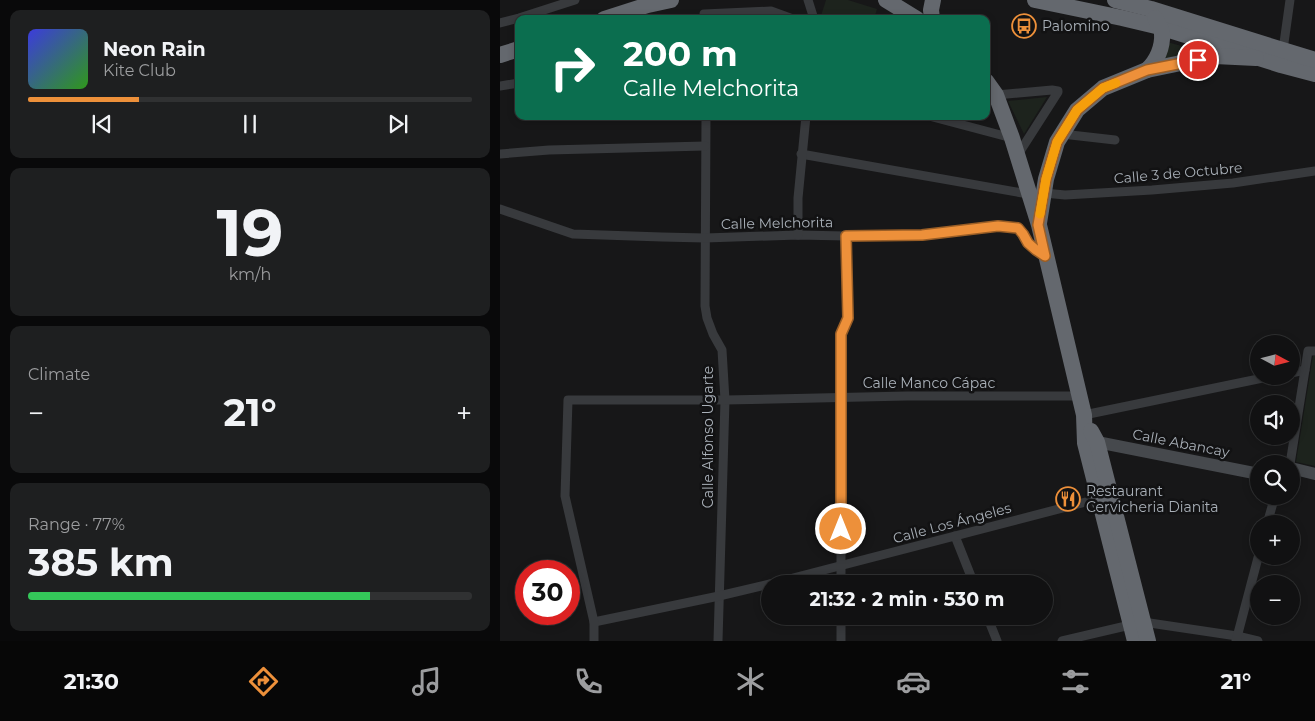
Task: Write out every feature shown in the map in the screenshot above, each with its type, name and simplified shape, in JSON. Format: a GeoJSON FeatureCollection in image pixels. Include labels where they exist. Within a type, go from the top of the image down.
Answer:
{"type":"FeatureCollection","features":[{"type":"Feature","properties":{"kind":"highway"},"geometry":{"type":"LineString","coordinates":[[615,15],[647,3],[671,0]]}},
{"type":"Feature","properties":{"kind":"highway"},"geometry":{"type":"LineString","coordinates":[[886,0],[910,15]]}},
{"type":"Feature","properties":{"kind":"highway"},"geometry":{"type":"LineString","coordinates":[[932,15],[933,0]]}},
{"type":"Feature","properties":{"kind":"highway"},"geometry":{"type":"LineString","coordinates":[[1035,0],[1160,27],[1256,58],[1315,74]]}},
{"type":"Feature","properties":{"kind":"highway"},"geometry":{"type":"LineString","coordinates":[[1115,0],[1151,9],[1315,60]]}},
{"type":"Feature","properties":{"kind":"highway"},"geometry":{"type":"LineString","coordinates":[[1147,70],[1154,63],[1159,53],[1162,33],[1151,9]]}},
{"type":"Feature","properties":{"kind":"highway"},"geometry":{"type":"LineString","coordinates":[[500,56],[515,50]]}},
{"type":"Feature","properties":{"kind":"highway"},"geometry":{"type":"LineString","coordinates":[[1032,190],[1046,179],[1057,142],[1077,110],[1103,88],[1147,70],[1216,56],[1256,58]]}},
{"type":"Feature","properties":{"kind":"highway"},"geometry":{"type":"LineString","coordinates":[[990,86],[996,95],[1017,156],[1032,190],[1045,256],[1079,396],[1084,415],[1097,442],[1105,497],[1137,623],[1148,641]]}},
{"type":"Feature","properties":{"kind":"highway"},"geometry":{"type":"LineString","coordinates":[[1084,415],[1085,443],[1105,497]]}},
{"type":"Feature","properties":{"kind":"highway"},"geometry":{"type":"LineString","coordinates":[[1135,641],[1137,623]]}},
{"type":"Feature","properties":{"kind":"street"},"geometry":{"type":"LineString","coordinates":[[528,15],[575,0]]}},
{"type":"Feature","properties":{"kind":"street"},"geometry":{"type":"LineString","coordinates":[[808,0],[813,15]]}},
{"type":"Feature","properties":{"kind":"street"},"geometry":{"type":"LineString","coordinates":[[1283,50],[1290,0]]}},
{"type":"Feature","properties":{"kind":"street"},"geometry":{"type":"LineString","coordinates":[[726,15],[771,11],[782,15]]}},
{"type":"Feature","properties":{"kind":"street"},"geometry":{"type":"LineString","coordinates":[[500,23],[515,19]]}},
{"type":"Feature","properties":{"kind":"street"},"geometry":{"type":"LineString","coordinates":[[500,86],[515,84]]}},
{"type":"Feature","properties":{"kind":"street"},"geometry":{"type":"LineString","coordinates":[[996,95],[1058,90],[1017,156]]}},
{"type":"Feature","properties":{"kind":"street","name":"Calle Alfonso Ugarte"},"geometry":{"type":"LineString","coordinates":[[706,120],[705,306],[713,334],[722,350],[725,400],[718,641]]}},
{"type":"Feature","properties":{"kind":"street"},"geometry":{"type":"LineString","coordinates":[[798,235],[798,198],[805,120]]}},
{"type":"Feature","properties":{"kind":"street"},"geometry":{"type":"LineString","coordinates":[[944,120],[1012,138]]}},
{"type":"Feature","properties":{"kind":"street"},"geometry":{"type":"LineString","coordinates":[[1062,134],[1115,140]]}},
{"type":"Feature","properties":{"kind":"street"},"geometry":{"type":"LineString","coordinates":[[500,154],[558,150],[705,146]]}},
{"type":"Feature","properties":{"kind":"street","name":"Calle 3 de Octubre"},"geometry":{"type":"LineString","coordinates":[[801,154],[1009,190],[1032,190],[1065,195],[1152,190],[1315,171]]}},
{"type":"Feature","properties":{"kind":"street","name":"Calle Melchorita"},"geometry":{"type":"LineString","coordinates":[[500,209],[573,234],[705,238],[798,235],[922,235],[998,226],[1018,228],[1028,243],[1045,256]]}},
{"type":"Feature","properties":{"kind":"street"},"geometry":{"type":"LineString","coordinates":[[842,575],[840,397],[841,334],[848,318],[846,236]]}},
{"type":"Feature","properties":{"kind":"street"},"geometry":{"type":"LineString","coordinates":[[1291,455],[1305,370],[1312,351]]}},
{"type":"Feature","properties":{"kind":"street"},"geometry":{"type":"LineString","coordinates":[[1300,371],[1305,370]]}},
{"type":"Feature","properties":{"kind":"street"},"geometry":{"type":"LineString","coordinates":[[1084,415],[1250,381]]}},
{"type":"Feature","properties":{"kind":"street","name":"Calle Manco Cápac"},"geometry":{"type":"LineString","coordinates":[[594,622],[565,496],[568,400],[1079,396]]}},
{"type":"Feature","properties":{"kind":"street","name":"Calle Abancay"},"geometry":{"type":"LineString","coordinates":[[1097,442],[1250,472]]}},
{"type":"Feature","properties":{"kind":"street"},"geometry":{"type":"LineString","coordinates":[[1300,470],[1315,474]]}},
{"type":"Feature","properties":{"kind":"street","name":"Calle Los Ángeles"},"geometry":{"type":"LineString","coordinates":[[806,575],[1105,497]]}},
{"type":"Feature","properties":{"kind":"street"},"geometry":{"type":"LineString","coordinates":[[955,536],[970,575]]}},
{"type":"Feature","properties":{"kind":"street"},"geometry":{"type":"LineString","coordinates":[[1236,638],[1256,565]]}},
{"type":"Feature","properties":{"kind":"street","name":"Calle Los Ángeles"},"geometry":{"type":"LineString","coordinates":[[594,622],[761,586]]}},
{"type":"Feature","properties":{"kind":"street"},"geometry":{"type":"LineString","coordinates":[[594,622],[594,641]]}},
{"type":"Feature","properties":{"kind":"street"},"geometry":{"type":"LineString","coordinates":[[1062,641],[1137,623],[1258,641]]}},
{"type":"Feature","properties":{"kind":"street"},"geometry":{"type":"LineString","coordinates":[[841,625],[841,641]]}},
{"type":"Feature","properties":{"kind":"street"},"geometry":{"type":"LineString","coordinates":[[991,625],[997,641]]}},
{"type":"Feature","properties":{"kind":"shaded area"},"geometry":{"type":"Polygon","coordinates":[[[826,0],[848,0],[877,9],[875,15],[821,15],[826,0]]]}},
{"type":"Feature","properties":{"kind":"shaded area"},"geometry":{"type":"Polygon","coordinates":[[[1167,42],[1196,50],[1161,63],[1167,42]]]}},
{"type":"Feature","properties":{"kind":"shaded area"},"geometry":{"type":"Polygon","coordinates":[[[1047,97],[1024,134],[1008,101],[1047,97]]]}},
{"type":"Feature","properties":{"kind":"shaded area"},"geometry":{"type":"Polygon","coordinates":[[[1313,356],[1315,356],[1315,466],[1300,463],[1300,455],[1297,455],[1313,356]]]}},
{"type":"Feature","properties":{"kind":"slow traffic"},"geometry":{"type":"LineString","coordinates":[[1040,214],[1046,179],[1057,142],[1077,110],[1103,88],[1116,83]]}},
{"type":"Feature","properties":{"kind":"place","name":"Palomino"},"geometry":{"type":"Point","coordinates":[1024,26]}},
{"type":"Feature","properties":{"kind":"place","name":"Restaurant Cervicheria Dianita"},"geometry":{"type":"Point","coordinates":[1068,499]}},
{"type":"Feature","properties":{"kind":"route"},"geometry":{"type":"LineString","coordinates":[[841,529],[841,334],[848,318],[846,236],[922,235],[998,226],[1018,228],[1028,243],[1045,256],[1038,225],[1046,179],[1057,142],[1077,110],[1103,88],[1147,70],[1198,60]]}}]}
